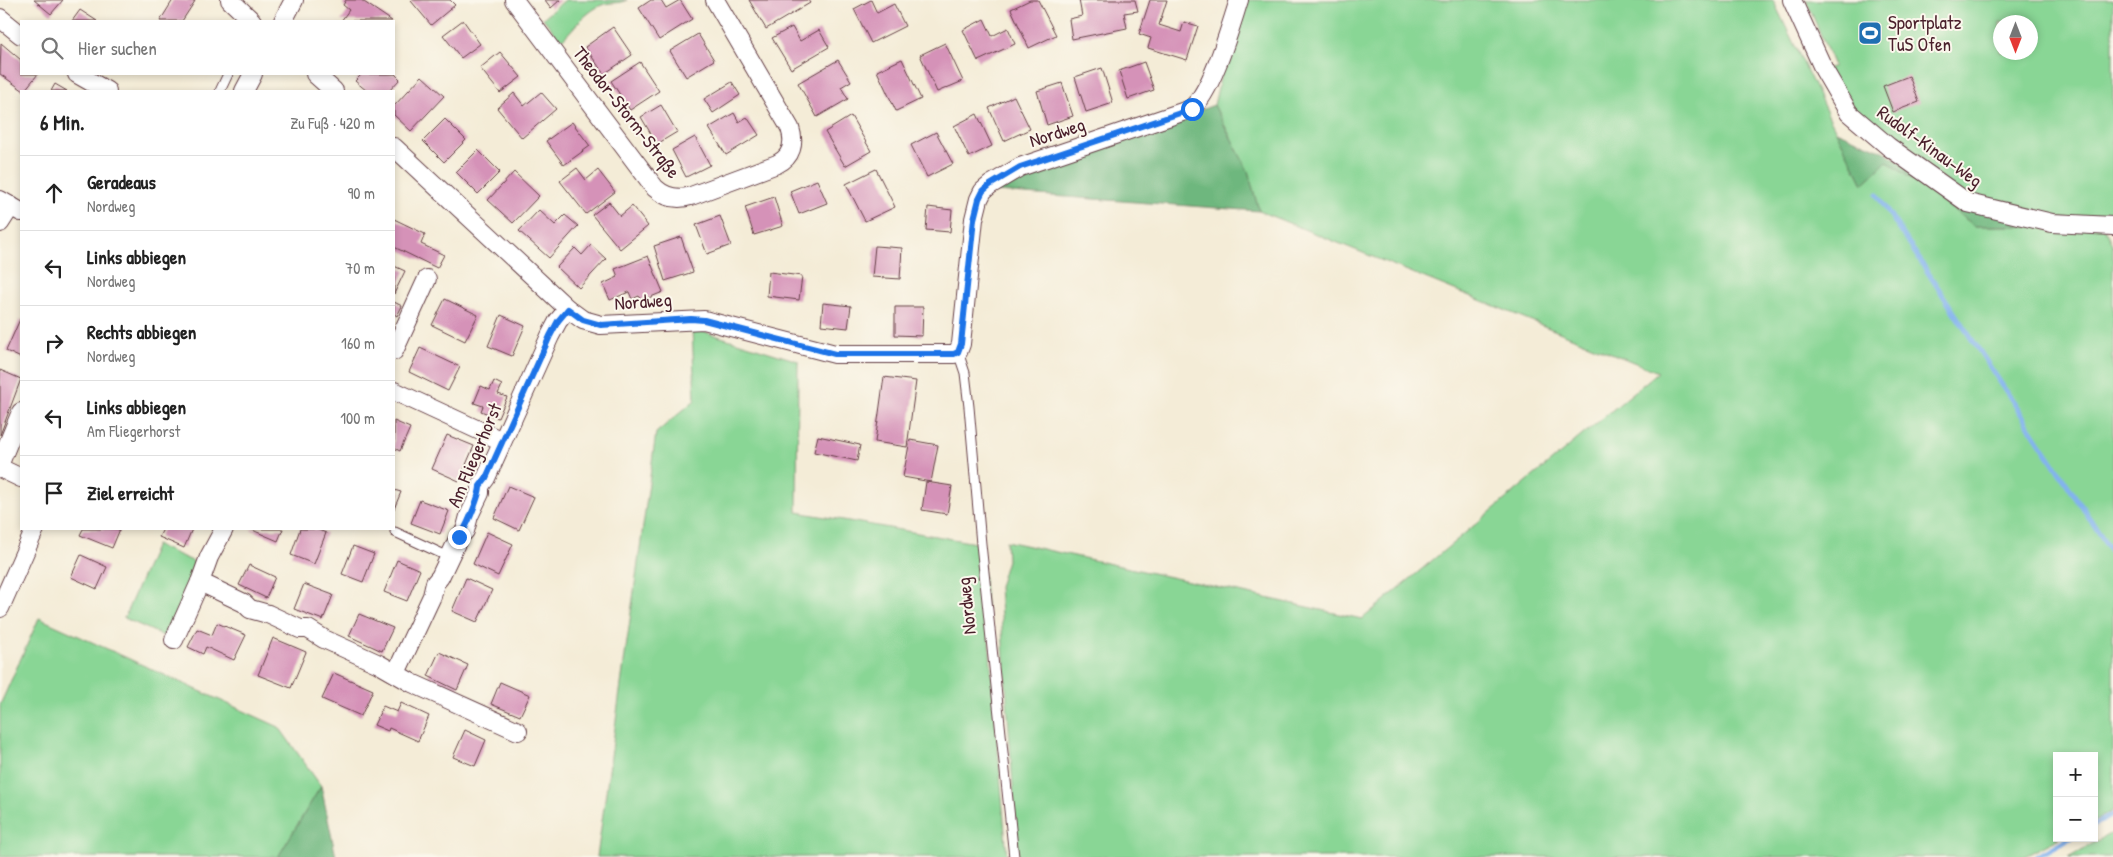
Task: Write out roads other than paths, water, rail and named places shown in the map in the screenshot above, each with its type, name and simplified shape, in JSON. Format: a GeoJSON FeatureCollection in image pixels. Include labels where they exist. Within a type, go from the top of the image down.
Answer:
{"type":"FeatureCollection","features":[{"type":"Feature","properties":{"kind":"street"},"geometry":{"type":"LineString","coordinates":[[230,0],[251,20]]}},
{"type":"Feature","properties":{"kind":"street"},"geometry":{"type":"LineString","coordinates":[[284,20],[294,0]]}},
{"type":"Feature","properties":{"kind":"street","name":"Theodor-Storm-Straße"},"geometry":{"type":"LineString","coordinates":[[514,0],[655,188],[667,196],[677,198],[691,196],[777,164],[788,156],[793,145],[790,128],[715,0]]}},
{"type":"Feature","properties":{"kind":"street","name":"Nordweg"},"geometry":{"type":"LineString","coordinates":[[395,148],[568,309],[583,320],[601,325],[691,319],[704,320],[835,354],[949,355],[958,352],[962,339],[974,219],[983,191],[998,178],[1020,167],[1192,109],[1202,99],[1210,83],[1239,0]]}},
{"type":"Feature","properties":{"kind":"street","name":"Rudolf-Kinau-Weg"},"geometry":{"type":"LineString","coordinates":[[1792,0],[1824,70],[1849,112],[1889,147],[1968,203],[2052,223],[2113,226]]}},
{"type":"Feature","properties":{"kind":"street"},"geometry":{"type":"LineString","coordinates":[[0,18],[20,34]]}},
{"type":"Feature","properties":{"kind":"street"},"geometry":{"type":"LineString","coordinates":[[79,75],[105,90]]}},
{"type":"Feature","properties":{"kind":"street"},"geometry":{"type":"LineString","coordinates":[[245,90],[252,75]]}},
{"type":"Feature","properties":{"kind":"street"},"geometry":{"type":"LineString","coordinates":[[316,75],[333,90]]}},
{"type":"Feature","properties":{"kind":"street"},"geometry":{"type":"LineString","coordinates":[[0,223],[11,206]]}},
{"type":"Feature","properties":{"kind":"street"},"geometry":{"type":"LineString","coordinates":[[395,349],[427,279]]}},
{"type":"Feature","properties":{"kind":"street","name":"Am Fliegerhorst"},"geometry":{"type":"LineString","coordinates":[[396,673],[432,596],[435,583],[440,578],[459,537],[465,531],[469,516],[480,493],[480,486],[486,478],[550,336],[558,321],[568,309]]}},
{"type":"Feature","properties":{"kind":"street"},"geometry":{"type":"LineString","coordinates":[[395,391],[502,441]]}},
{"type":"Feature","properties":{"kind":"street"},"geometry":{"type":"LineString","coordinates":[[0,463],[20,414]]}},
{"type":"Feature","properties":{"kind":"street"},"geometry":{"type":"LineString","coordinates":[[0,468],[20,478]]}},
{"type":"Feature","properties":{"kind":"street"},"geometry":{"type":"LineString","coordinates":[[0,608],[4,590],[34,530]]}},
{"type":"Feature","properties":{"kind":"street"},"geometry":{"type":"LineString","coordinates":[[174,640],[200,582],[208,557],[223,530]]}},
{"type":"Feature","properties":{"kind":"street"},"geometry":{"type":"LineString","coordinates":[[200,582],[244,603],[250,609],[268,614],[300,629],[308,629],[324,639],[396,673],[412,683],[518,731]]}},
{"type":"Feature","properties":{"kind":"lane"},"geometry":{"type":"LineString","coordinates":[[220,90],[228,75]]}},
{"type":"Feature","properties":{"kind":"lane","name":"Nordweg"},"geometry":{"type":"LineString","coordinates":[[958,352],[965,373],[969,406],[981,544],[1014,857]]}},
{"type":"Feature","properties":{"kind":"lane"},"geometry":{"type":"LineString","coordinates":[[395,532],[449,557]]}},
{"type":"Feature","properties":{"kind":"waterway"},"geometry":{"type":"LineString","coordinates":[[1877,195],[2113,554]]}},
{"type":"Feature","properties":{"kind":"waterway"},"geometry":{"type":"LineString","coordinates":[[2098,823],[2113,815]]}},
{"type":"Feature","properties":{"kind":"waterway"},"geometry":{"type":"LineString","coordinates":[[2036,857],[2063,842]]}},
{"type":"Feature","properties":{"kind":"place","name":"Sportplatz TuS Ofen"},"geometry":{"type":"Point","coordinates":[1870,33]}}]}
